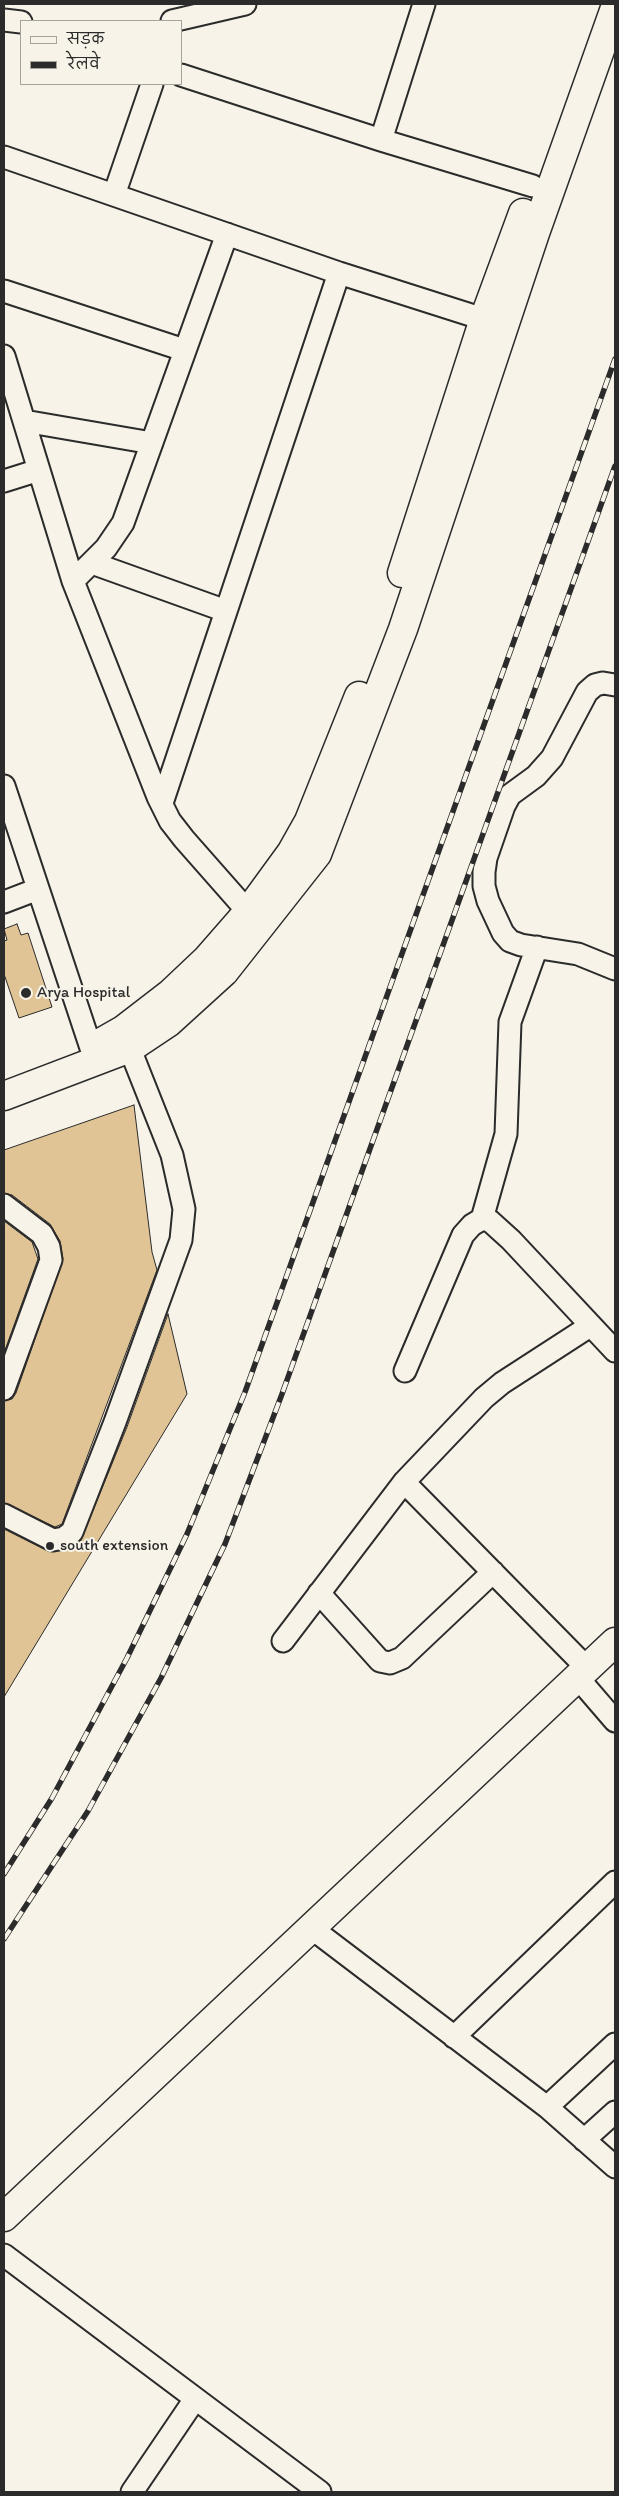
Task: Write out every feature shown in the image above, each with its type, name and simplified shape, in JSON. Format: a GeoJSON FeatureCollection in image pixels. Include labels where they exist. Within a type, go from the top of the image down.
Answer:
{"type":"FeatureCollection","features":[{"type":"Feature","properties":{"kind":"street"},"geometry":{"type":"LineString","coordinates":[[176,20],[245,4]]}},
{"type":"Feature","properties":{"kind":"street"},"geometry":{"type":"LineString","coordinates":[[382,140],[424,4]]}},
{"type":"Feature","properties":{"kind":"street"},"geometry":{"type":"LineString","coordinates":[[4,1096],[126,1039],[169,1022],[198,998],[224,972],[254,919],[317,854],[330,825],[403,629],[533,186],[596,4]]}},
{"type":"Feature","properties":{"kind":"street"},"geometry":{"type":"LineString","coordinates":[[494,323],[615,8]]}},
{"type":"Feature","properties":{"kind":"street"},"geometry":{"type":"LineString","coordinates":[[4,20],[20,22]]}},
{"type":"Feature","properties":{"kind":"street"},"geometry":{"type":"LineString","coordinates":[[182,75],[382,140],[533,186]]}},
{"type":"Feature","properties":{"kind":"street"},"geometry":{"type":"LineString","coordinates":[[114,195],[152,85]]}},
{"type":"Feature","properties":{"kind":"street"},"geometry":{"type":"LineString","coordinates":[[4,157],[494,323]]}},
{"type":"Feature","properties":{"kind":"street"},"geometry":{"type":"LineString","coordinates":[[73,581],[106,548],[123,522],[227,234]]}},
{"type":"Feature","properties":{"kind":"street"},"geometry":{"type":"LineString","coordinates":[[162,803],[339,272]]}},
{"type":"Feature","properties":{"kind":"street"},"geometry":{"type":"LineString","coordinates":[[4,291],[184,350]]}},
{"type":"Feature","properties":{"kind":"street"},"geometry":{"type":"LineString","coordinates":[[4,356],[73,581],[162,803],[170,821],[254,919]]}},
{"type":"Feature","properties":{"kind":"street"},"geometry":{"type":"LineString","coordinates":[[24,421],[152,443]]}},
{"type":"Feature","properties":{"kind":"street"},"geometry":{"type":"LineString","coordinates":[[4,481],[39,470]]}},
{"type":"Feature","properties":{"kind":"street"},"geometry":{"type":"LineString","coordinates":[[92,562],[226,611]]}},
{"type":"Feature","properties":{"kind":"street"},"geometry":{"type":"LineString","coordinates":[[615,685],[603,683],[595,685],[587,692],[552,758],[536,776],[510,795],[504,806],[486,858],[484,886],[488,901],[503,933],[510,941],[521,945],[578,954],[615,969]]}},
{"type":"Feature","properties":{"kind":"street"},"geometry":{"type":"LineString","coordinates":[[4,790],[92,1048]]}},
{"type":"Feature","properties":{"kind":"street"},"geometry":{"type":"LineString","coordinates":[[4,902],[38,889]]}},
{"type":"Feature","properties":{"kind":"street"},"geometry":{"type":"LineString","coordinates":[[405,1371],[463,1235],[472,1225],[482,1219],[506,1134],[510,1022],[537,947]]}},
{"type":"Feature","properties":{"kind":"street"},"geometry":{"type":"LineString","coordinates":[[4,1078],[92,1048],[126,1039]]}},
{"type":"Feature","properties":{"kind":"street"},"geometry":{"type":"LineString","coordinates":[[4,1516],[54,1540],[64,1538],[72,1532],[115,1422],[181,1240],[184,1209],[172,1155],[126,1039]]}},
{"type":"Feature","properties":{"kind":"street"},"geometry":{"type":"LineString","coordinates":[[4,1205],[42,1234],[49,1247],[51,1260],[8,1365],[4,1389]]}},
{"type":"Feature","properties":{"kind":"street"},"geometry":{"type":"LineString","coordinates":[[482,1219],[490,1221],[511,1240],[615,1351]]}},
{"type":"Feature","properties":{"kind":"street"},"geometry":{"type":"LineString","coordinates":[[283,1641],[404,1482],[484,1398],[502,1383],[590,1326]]}},
{"type":"Feature","properties":{"kind":"street"},"geometry":{"type":"LineString","coordinates":[[404,1482],[493,1572],[583,1673],[615,1721]]}},
{"type":"Feature","properties":{"kind":"street"},"geometry":{"type":"LineString","coordinates":[[319,1593],[380,1661],[390,1663],[402,1658],[493,1572]]}},
{"type":"Feature","properties":{"kind":"street"},"geometry":{"type":"LineString","coordinates":[[4,2217],[615,1642]]}},
{"type":"Feature","properties":{"kind":"street"},"geometry":{"type":"LineString","coordinates":[[454,2037],[615,1882]]}},
{"type":"Feature","properties":{"kind":"street"},"geometry":{"type":"LineString","coordinates":[[310,1927],[547,2108],[615,2167]]}},
{"type":"Feature","properties":{"kind":"street"},"geometry":{"type":"LineString","coordinates":[[547,2108],[615,2044]]}},
{"type":"Feature","properties":{"kind":"street"},"geometry":{"type":"LineString","coordinates":[[584,2140],[615,2112]]}},
{"type":"Feature","properties":{"kind":"street"},"geometry":{"type":"LineString","coordinates":[[4,2255],[320,2492]]}},
{"type":"Feature","properties":{"kind":"street"},"geometry":{"type":"LineString","coordinates":[[132,2492],[195,2399]]}},
{"type":"Feature","properties":{"kind":"building"},"geometry":{"type":"Polygon","coordinates":[[[17,924],[21,935],[28,933],[52,1007],[19,1018],[4,974],[4,941],[7,940],[4,929],[17,924]]]}},
{"type":"Feature","properties":{"kind":"building"},"geometry":{"type":"Polygon","coordinates":[[[134,1105],[152,1252],[157,1270],[62,1524],[55,1527],[4,1503],[4,1401],[12,1399],[16,1393],[63,1259],[60,1241],[50,1224],[12,1195],[4,1193],[4,1150],[134,1105]]]}},
{"type":"Feature","properties":{"kind":"building"},"geometry":{"type":"Polygon","coordinates":[[[4,1221],[32,1242],[38,1259],[4,1353],[4,1221]]]}},
{"type":"Feature","properties":{"kind":"building"},"geometry":{"type":"Polygon","coordinates":[[[168,1314],[187,1394],[4,1697],[4,1529],[48,1551],[67,1550],[80,1542],[127,1427],[168,1314]]]}},
{"type":"Feature","properties":{"kind":"railway"},"geometry":{"type":"LineString","coordinates":[[4,1874],[52,1798],[127,1658],[187,1534],[245,1392],[615,359]]}},
{"type":"Feature","properties":{"kind":"railway"},"geometry":{"type":"LineString","coordinates":[[4,1939],[88,1811],[161,1678],[225,1544],[282,1394],[615,466]]}},
{"type":"Feature","properties":{"kind":"place","name":"Arya Hospital"},"geometry":{"type":"Point","coordinates":[26,993]}},
{"type":"Feature","properties":{"kind":"place","name":"south extension"},"geometry":{"type":"Point","coordinates":[50,1546]}}]}
